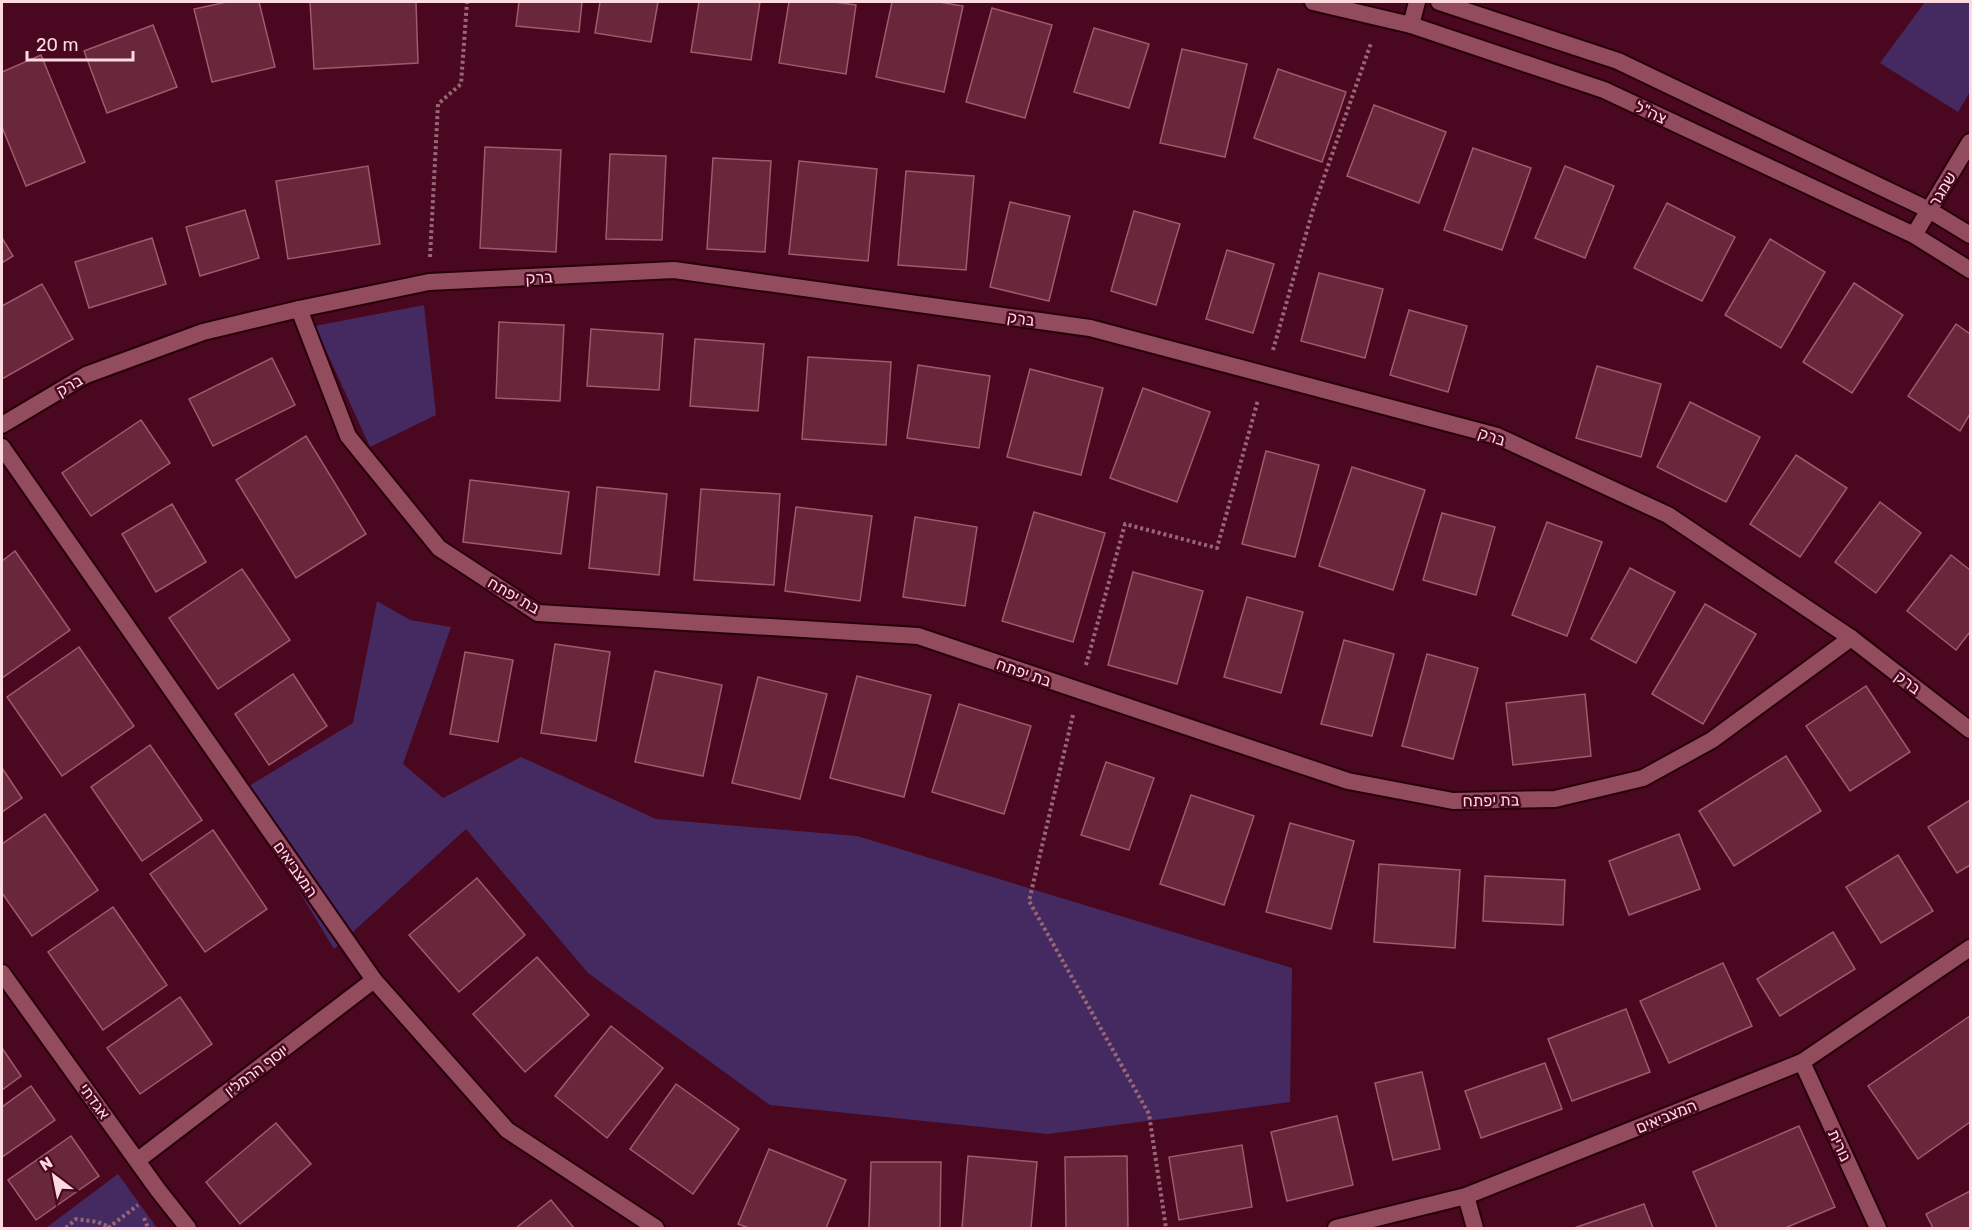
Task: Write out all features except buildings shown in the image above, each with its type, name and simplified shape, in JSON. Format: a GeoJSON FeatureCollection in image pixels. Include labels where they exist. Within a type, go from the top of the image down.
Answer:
{"type":"FeatureCollection","features":[{"type":"Feature","properties":{"kind":"street","name":"צה\"ל"},"geometry":{"type":"LineString","coordinates":[[1313,2],[1411,25],[1604,90],[1914,235],[1971,270]]}},
{"type":"Feature","properties":{"kind":"street"},"geometry":{"type":"LineString","coordinates":[[1411,25],[1417,2]]}},
{"type":"Feature","properties":{"kind":"street","name":"צה\"ל"},"geometry":{"type":"LineString","coordinates":[[1439,2],[1618,61],[1929,210],[1971,235]]}},
{"type":"Feature","properties":{"kind":"street","name":"שמגר"},"geometry":{"type":"LineString","coordinates":[[1914,235],[1971,142]]}},
{"type":"Feature","properties":{"kind":"street","name":"ברק"},"geometry":{"type":"LineString","coordinates":[[2,425],[86,375],[203,332],[429,282],[674,270],[1090,327],[1497,436],[1668,515],[1851,638],[1971,730]]}},
{"type":"Feature","properties":{"kind":"street","name":"בת יפתח"},"geometry":{"type":"LineString","coordinates":[[299,309],[348,436],[439,548],[538,613],[918,636],[1348,781],[1453,801],[1555,799],[1643,778],[1712,740],[1851,638]]}},
{"type":"Feature","properties":{"kind":"street","name":"המצביאים"},"geometry":{"type":"LineString","coordinates":[[2,447],[374,980],[507,1130],[656,1228]]}},
{"type":"Feature","properties":{"kind":"street","name":"המצביאים"},"geometry":{"type":"LineString","coordinates":[[1336,1228],[1466,1196],[1802,1062],[1971,948]]}},
{"type":"Feature","properties":{"kind":"street","name":"אגדתי"},"geometry":{"type":"LineString","coordinates":[[2,973],[158,1190],[188,1228]]}},
{"type":"Feature","properties":{"kind":"street","name":"יוסף הרמלין"},"geometry":{"type":"LineString","coordinates":[[138,1161],[374,980]]}},
{"type":"Feature","properties":{"kind":"street","name":"נורית"},"geometry":{"type":"LineString","coordinates":[[1802,1062],[1878,1228]]}},
{"type":"Feature","properties":{"kind":"street"},"geometry":{"type":"LineString","coordinates":[[1466,1196],[1475,1228]]}},
{"type":"Feature","properties":{"kind":"path"},"geometry":{"type":"LineString","coordinates":[[429,282],[438,104],[461,84],[467,2]]}},
{"type":"Feature","properties":{"kind":"path"},"geometry":{"type":"LineString","coordinates":[[1079,690],[1029,901],[1149,1114],[1166,1228]]}},
{"type":"Feature","properties":{"kind":"path"},"geometry":{"type":"LineString","coordinates":[[66,1228],[76,1220],[98,1222],[110,1228],[158,1190]]}},
{"type":"Feature","properties":{"kind":"shaded area"},"geometry":{"type":"Polygon","coordinates":[[[1925,2],[1970,2],[1970,92],[1958,112],[1880,63],[1925,2]]]}},
{"type":"Feature","properties":{"kind":"shaded area"},"geometry":{"type":"Polygon","coordinates":[[[424,305],[436,415],[370,447],[315,326],[424,305]]]}},
{"type":"Feature","properties":{"kind":"shaded area"},"geometry":{"type":"Polygon","coordinates":[[[377,601],[410,620],[451,627],[403,764],[443,798],[521,757],[656,819],[857,836],[1292,968],[1290,1102],[1048,1134],[770,1105],[588,973],[466,829],[334,949],[239,792],[353,723],[377,601]]]}},
{"type":"Feature","properties":{"kind":"shaded area"},"geometry":{"type":"Polygon","coordinates":[[[118,1174],[157,1228],[46,1228],[118,1174]]]}}]}
